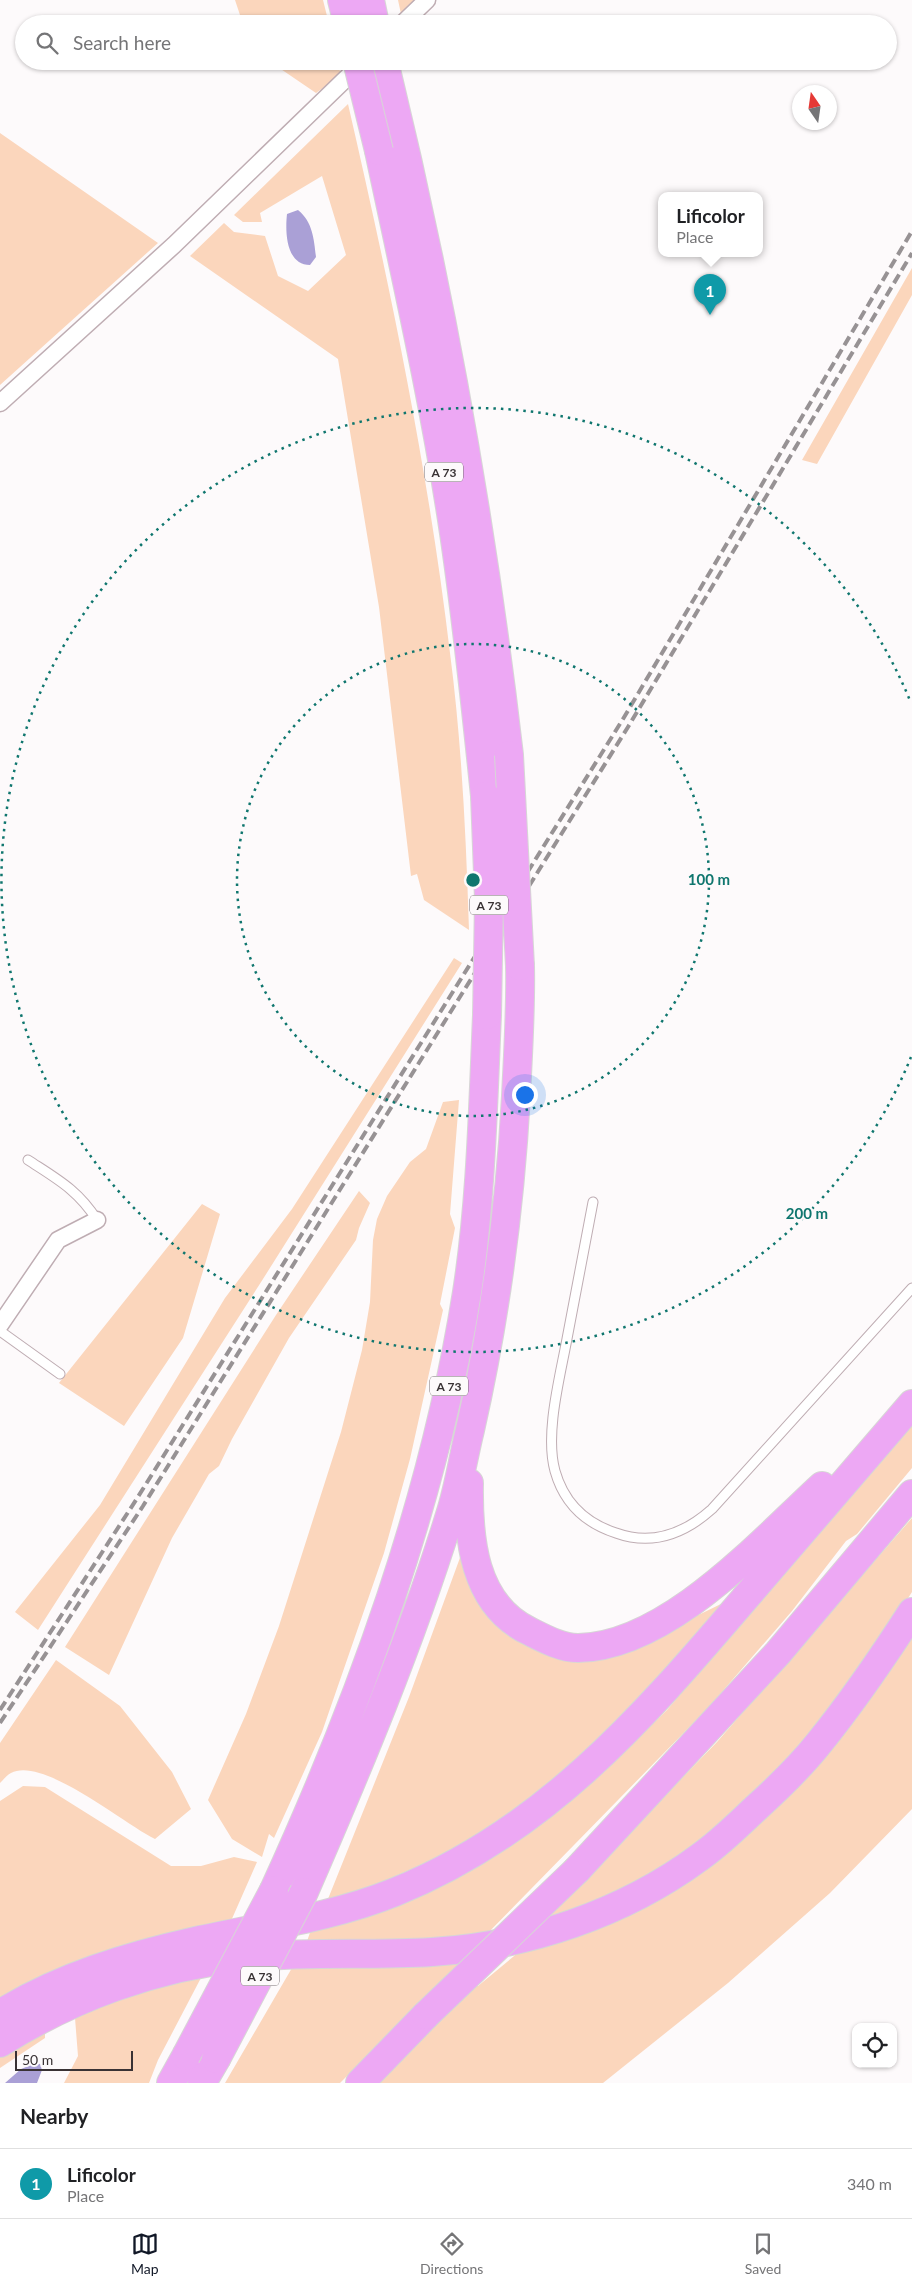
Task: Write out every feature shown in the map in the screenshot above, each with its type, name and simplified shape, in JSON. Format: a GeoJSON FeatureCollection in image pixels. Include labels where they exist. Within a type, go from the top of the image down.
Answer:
{"type":"FeatureCollection","features":[{"type":"Feature","properties":{"kind":"highway"},"geometry":{"type":"LineString","coordinates":[[370,0],[373,15]]}},
{"type":"Feature","properties":{"kind":"highway","name":"A 73"},"geometry":{"type":"LineString","coordinates":[[171,2083],[274,1890],[334,1752],[382,1624],[417,1515],[445,1404],[467,1291],[481,1156],[488,1014],[489,900],[485,796],[470,648],[454,532],[430,395],[379,151],[359,70]]}},
{"type":"Feature","properties":{"kind":"highway","name":"A 73"},"geometry":{"type":"LineString","coordinates":[[202,2083],[304,1892],[371,1738],[412,1628],[451,1512],[481,1381],[505,1230],[521,1002],[509,755],[496,638],[456,391],[400,126],[386,70]]}},
{"type":"Feature","properties":{"kind":"highway"},"geometry":{"type":"LineString","coordinates":[[469,1432],[468,1514],[475,1560],[483,1585],[499,1610],[520,1627],[548,1641],[576,1648],[607,1645],[642,1634],[676,1614],[720,1579],[912,1404]]}},
{"type":"Feature","properties":{"kind":"highway"},"geometry":{"type":"LineString","coordinates":[[0,2014],[72,1978],[134,1956],[197,1940],[308,1919],[353,1907],[395,1892],[453,1866],[500,1838],[578,1777],[630,1728],[684,1669],[912,1404]]}},
{"type":"Feature","properties":{"kind":"highway"},"geometry":{"type":"LineString","coordinates":[[360,2083],[426,2015],[577,1870],[778,1653],[912,1494]]}},
{"type":"Feature","properties":{"kind":"highway"},"geometry":{"type":"LineString","coordinates":[[0,2043],[38,2019],[79,2001],[118,1985],[170,1972],[239,1958],[428,1952],[497,1945],[596,1915],[646,1892],[700,1857],[783,1783],[818,1745],[912,1612]]}},
{"type":"Feature","properties":{"kind":"street"},"geometry":{"type":"LineString","coordinates":[[411,15],[427,0]]}},
{"type":"Feature","properties":{"kind":"street"},"geometry":{"type":"LineString","coordinates":[[0,403],[174,245],[354,70]]}},
{"type":"Feature","properties":{"kind":"street"},"geometry":{"type":"LineString","coordinates":[[0,1324],[58,1240],[97,1220]]}},
{"type":"Feature","properties":{"kind":"lane"},"geometry":{"type":"LineString","coordinates":[[28,1160],[73,1190],[84,1201],[97,1220]]}},
{"type":"Feature","properties":{"kind":"lane"},"geometry":{"type":"LineString","coordinates":[[592,1202],[557,1396],[552,1436],[553,1455],[555,1472],[567,1499],[580,1515],[592,1523],[631,1539],[653,1539],[673,1535],[701,1519],[912,1288]]}},
{"type":"Feature","properties":{"kind":"lane"},"geometry":{"type":"LineString","coordinates":[[0,1331],[60,1374]]}},
{"type":"Feature","properties":{"kind":"shaded area"},"geometry":{"type":"Polygon","coordinates":[[[235,0],[323,0],[327,15],[240,15],[235,0]]]}},
{"type":"Feature","properties":{"kind":"shaded area"},"geometry":{"type":"Polygon","coordinates":[[[398,0],[416,0],[401,14],[398,0]]]}},
{"type":"Feature","properties":{"kind":"shaded area"},"geometry":{"type":"Polygon","coordinates":[[[282,70],[340,70],[341,75],[316,93],[282,70]]]}},
{"type":"Feature","properties":{"kind":"shaded area"},"geometry":{"type":"Polygon","coordinates":[[[348,104],[393,309],[431,515],[454,688],[465,826],[469,930],[424,900],[417,874],[411,876],[379,607],[338,359],[190,256],[224,223],[234,232],[265,236],[278,276],[308,291],[346,255],[322,176],[260,213],[262,222],[243,222],[234,215],[348,104]]]}},
{"type":"Feature","properties":{"kind":"shaded area"},"geometry":{"type":"Polygon","coordinates":[[[0,133],[158,243],[0,385],[0,133]]]}},
{"type":"Feature","properties":{"kind":"shaded area"},"geometry":{"type":"Polygon","coordinates":[[[298,210],[307,220],[313,238],[316,257],[310,265],[302,264],[296,260],[287,238],[287,214],[298,210]]]}},
{"type":"Feature","properties":{"kind":"shaded area"},"geometry":{"type":"Polygon","coordinates":[[[912,268],[912,295],[817,464],[802,460],[912,268]]]}},
{"type":"Feature","properties":{"kind":"shaded area"},"geometry":{"type":"Polygon","coordinates":[[[454,958],[462,963],[263,1279],[38,1630],[15,1612],[100,1505],[225,1298],[292,1209],[454,958]]]}},
{"type":"Feature","properties":{"kind":"shaded area"},"geometry":{"type":"Polygon","coordinates":[[[459,1100],[450,1214],[455,1228],[440,1304],[443,1310],[410,1459],[384,1553],[322,1732],[274,1838],[269,1834],[262,1857],[232,1839],[208,1800],[246,1714],[279,1626],[341,1432],[362,1350],[370,1302],[373,1240],[377,1219],[387,1196],[410,1162],[426,1149],[443,1102],[459,1100]]]}},
{"type":"Feature","properties":{"kind":"shaded area"},"geometry":{"type":"Polygon","coordinates":[[[359,1191],[370,1203],[356,1240],[289,1338],[232,1439],[219,1466],[209,1474],[172,1538],[109,1675],[65,1647],[276,1315],[359,1191]]]}},
{"type":"Feature","properties":{"kind":"shaded area"},"geometry":{"type":"Polygon","coordinates":[[[202,1204],[220,1214],[183,1338],[124,1426],[59,1383],[202,1204]]]}},
{"type":"Feature","properties":{"kind":"shaded area"},"geometry":{"type":"Polygon","coordinates":[[[912,1425],[912,1468],[857,1534],[846,1541],[792,1611],[708,1708],[483,1938],[306,1944],[312,1927],[539,1825],[599,1776],[667,1710],[850,1494],[912,1425]]]}},
{"type":"Feature","properties":{"kind":"shaded area"},"geometry":{"type":"Polygon","coordinates":[[[912,1518],[912,1592],[832,1714],[782,1772],[667,1872],[538,1926],[717,1742],[912,1518]]]}},
{"type":"Feature","properties":{"kind":"shaded area"},"geometry":{"type":"Polygon","coordinates":[[[461,1555],[528,1642],[678,1625],[725,1602],[602,1740],[519,1809],[455,1850],[375,1885],[328,1899],[409,1697],[461,1555]]]}},
{"type":"Feature","properties":{"kind":"shaded area"},"geometry":{"type":"Polygon","coordinates":[[[912,1630],[912,1809],[830,1893],[728,1983],[603,2083],[376,2083],[476,1981],[478,1986],[519,1952],[677,1886],[912,1630]]]}},
{"type":"Feature","properties":{"kind":"shaded area"},"geometry":{"type":"Polygon","coordinates":[[[56,1660],[120,1706],[172,1772],[191,1809],[155,1839],[83,1794],[43,1774],[25,1770],[11,1773],[0,1783],[0,1743],[56,1660]]]}},
{"type":"Feature","properties":{"kind":"shaded area"},"geometry":{"type":"Polygon","coordinates":[[[23,1786],[45,1787],[171,1866],[201,1866],[234,1857],[257,1862],[231,1921],[0,2000],[0,1801],[23,1786]]]}},
{"type":"Feature","properties":{"kind":"shaded area"},"geometry":{"type":"Polygon","coordinates":[[[468,1955],[340,2083],[225,2083],[296,1961],[468,1955]]]}},
{"type":"Feature","properties":{"kind":"shaded area"},"geometry":{"type":"Polygon","coordinates":[[[203,1974],[158,2060],[149,2083],[64,2083],[78,2056],[75,2018],[78,2009],[203,1974]]]}},
{"type":"Feature","properties":{"kind":"shaded area"},"geometry":{"type":"Polygon","coordinates":[[[45,2026],[45,2038],[0,2068],[0,2050],[45,2026]]]}},
{"type":"Feature","properties":{"kind":"shaded area"},"geometry":{"type":"Polygon","coordinates":[[[36,2063],[40,2064],[42,2070],[37,2083],[5,2083],[21,2069],[36,2063]]]}},
{"type":"Feature","properties":{"kind":"railway"},"geometry":{"type":"LineString","coordinates":[[0,1710],[136,1500],[623,719],[912,231]]}},
{"type":"Feature","properties":{"kind":"railway"},"geometry":{"type":"LineString","coordinates":[[0,1723],[143,1506],[628,727],[912,253]]}},
{"type":"Feature","properties":{"kind":"place","name":"Lificolor"},"geometry":{"type":"Point","coordinates":[710,315]}}]}
